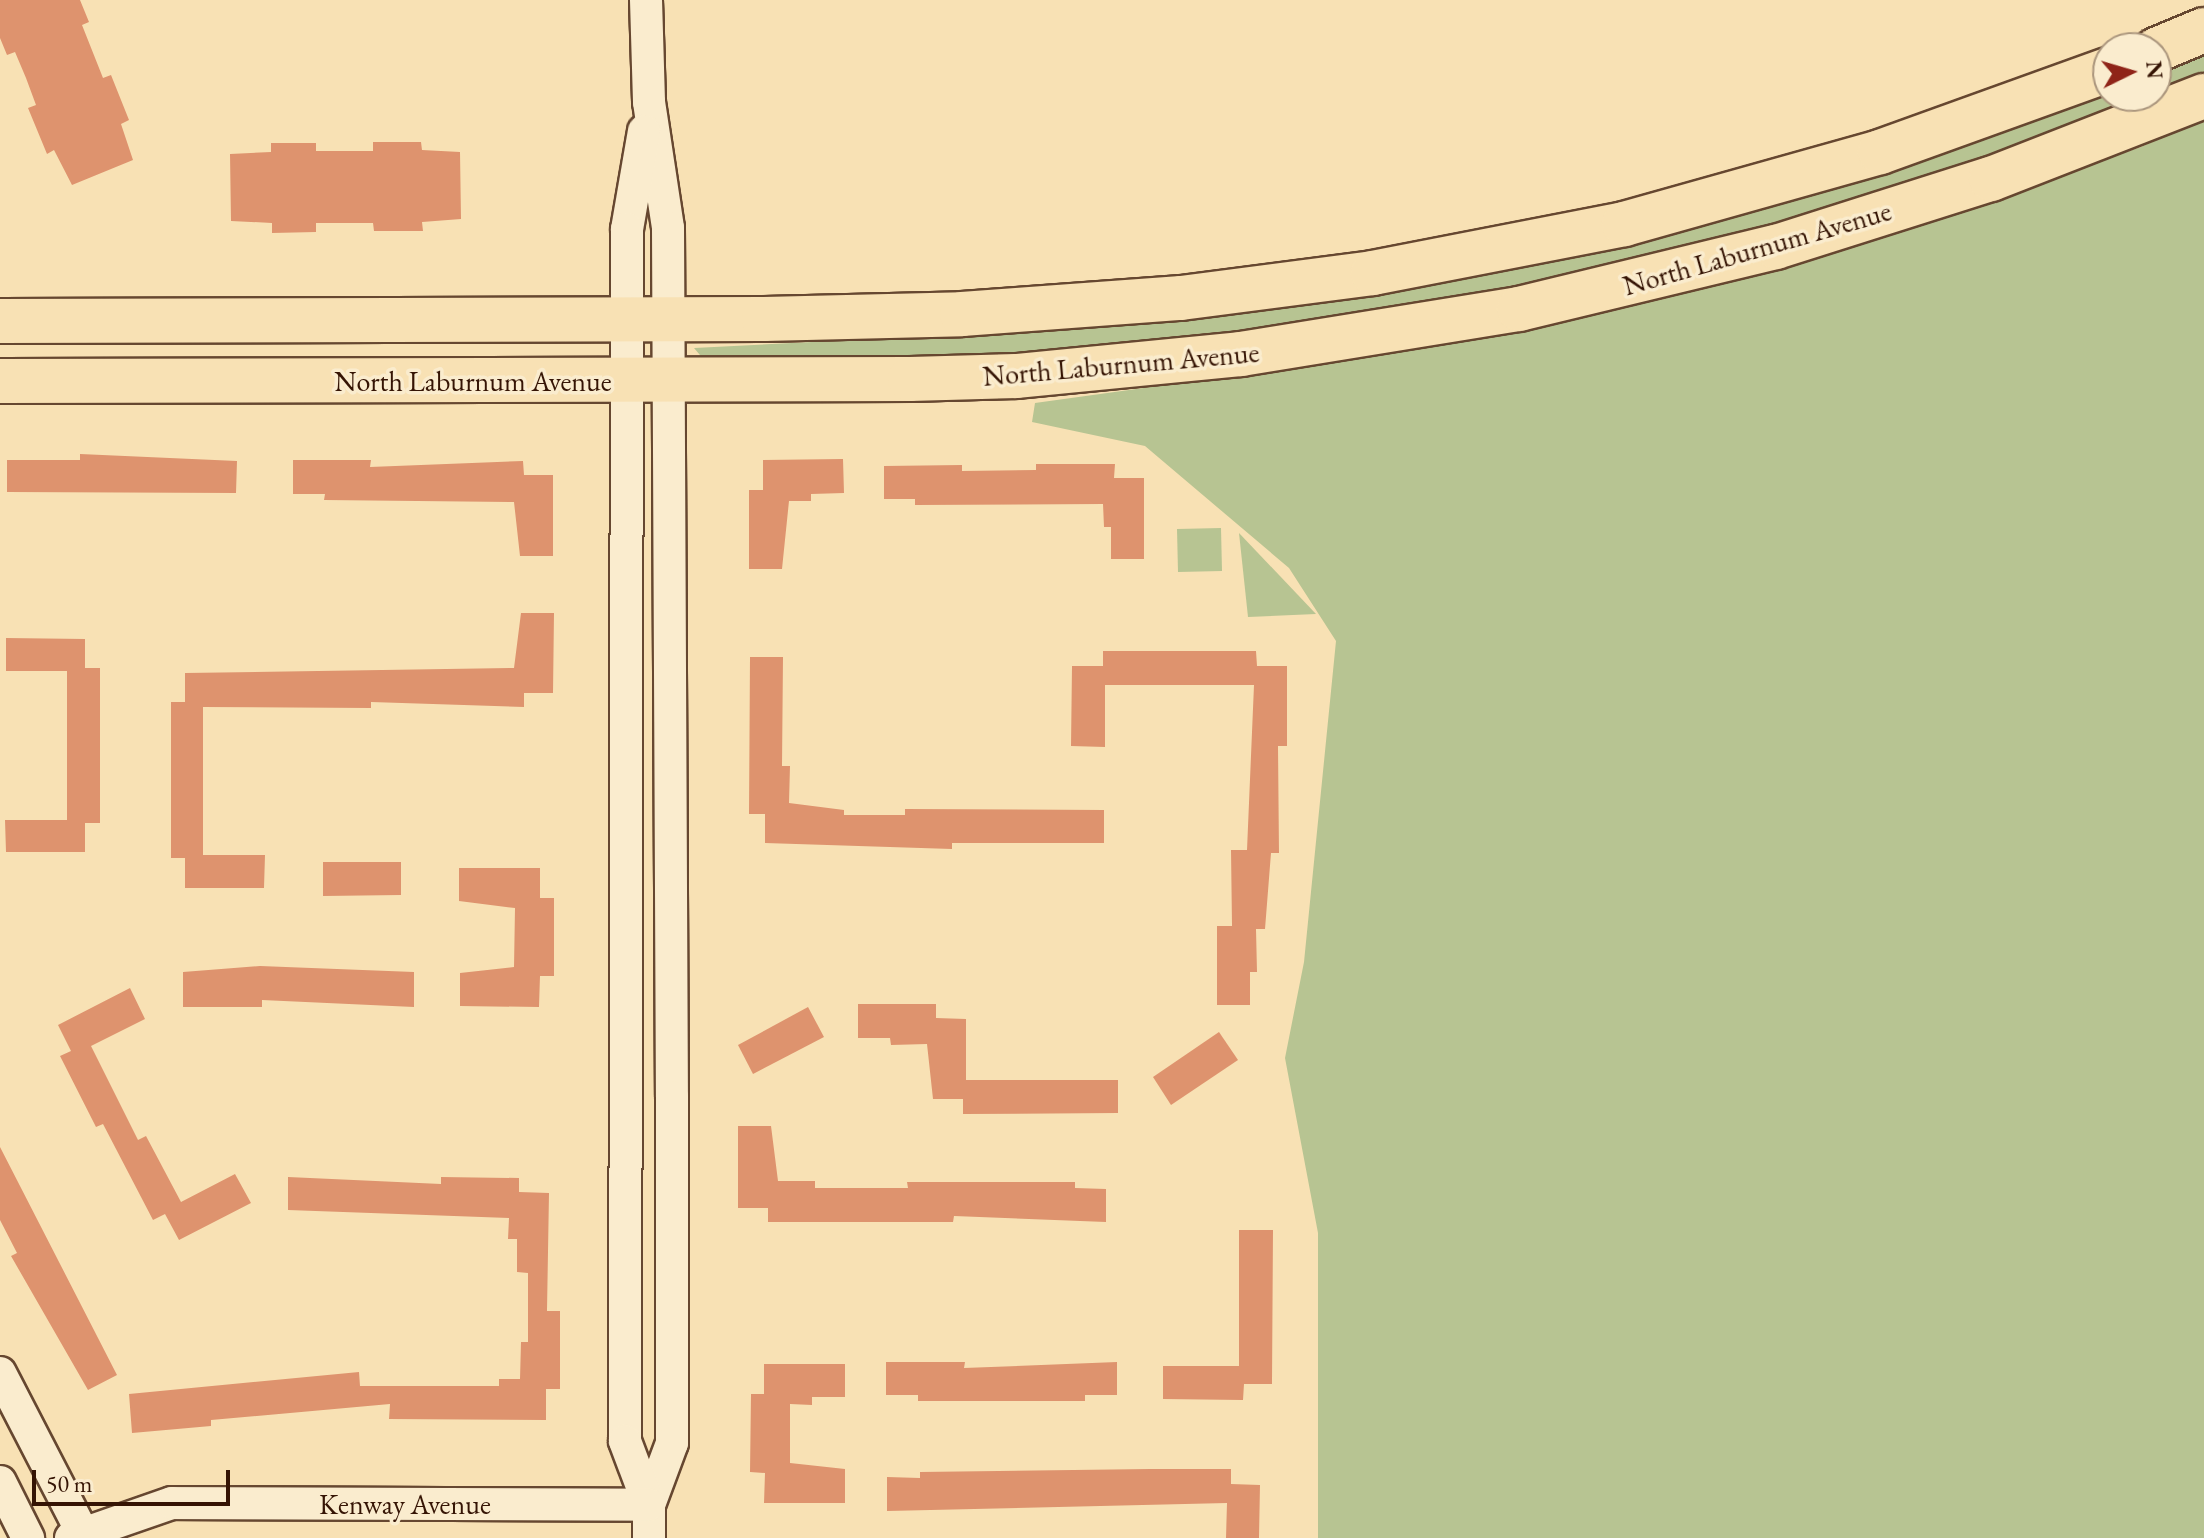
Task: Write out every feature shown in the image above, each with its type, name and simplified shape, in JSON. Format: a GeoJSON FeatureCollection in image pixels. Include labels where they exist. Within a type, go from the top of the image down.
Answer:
{"type":"FeatureCollection","features":[{"type":"Feature","properties":{"kind":"main road"},"geometry":{"type":"LineString","coordinates":[[2172,43],[2204,30]]}},
{"type":"Feature","properties":{"kind":"main road","name":"North Laburnum Avenue"},"geometry":{"type":"LineString","coordinates":[[0,321],[648,320],[1075,308],[1373,273],[1624,224],[1752,191],[1957,127],[2092,76]]}},
{"type":"Feature","properties":{"kind":"main road","name":"North Laburnum Avenue"},"geometry":{"type":"LineString","coordinates":[[0,381],[669,381],[1017,376],[1282,349],[1519,309],[1776,247],[1991,179],[2204,96]]}},
{"type":"Feature","properties":{"kind":"street"},"geometry":{"type":"LineString","coordinates":[[646,0],[649,102],[668,228],[648,320],[627,381],[625,1441],[649,1505]]}},
{"type":"Feature","properties":{"kind":"street"},"geometry":{"type":"LineString","coordinates":[[648,320],[669,381],[672,1443],[649,1505],[649,1538]]}},
{"type":"Feature","properties":{"kind":"street"},"geometry":{"type":"LineString","coordinates":[[0,1373],[80,1536]]}},
{"type":"Feature","properties":{"kind":"street"},"geometry":{"type":"LineString","coordinates":[[0,1482],[28,1538]]}},
{"type":"Feature","properties":{"kind":"street","name":"Kenway Avenue"},"geometry":{"type":"LineString","coordinates":[[80,1536],[172,1503],[649,1505]]}},
{"type":"Feature","properties":{"kind":"green space"},"geometry":{"type":"Polygon","coordinates":[[[2204,41],[2204,80],[2172,93],[2172,55],[2204,41]]]}},
{"type":"Feature","properties":{"kind":"green space"},"geometry":{"type":"Polygon","coordinates":[[[2092,87],[2092,112],[2122,112],[1979,168],[1618,272],[1191,343],[935,359],[705,361],[694,348],[851,340],[908,329],[1315,294],[2092,87]]]}},
{"type":"Feature","properties":{"kind":"green space"},"geometry":{"type":"Polygon","coordinates":[[[2204,119],[2204,1538],[1318,1538],[1318,1233],[1285,1058],[1304,962],[1336,641],[1289,568],[1145,446],[1032,422],[1035,403],[1288,368],[1924,221],[2141,147],[2204,119]]]}},
{"type":"Feature","properties":{"kind":"green space"},"geometry":{"type":"Polygon","coordinates":[[[1221,528],[1222,571],[1178,572],[1177,529],[1221,528]]]}},
{"type":"Feature","properties":{"kind":"green space"},"geometry":{"type":"Polygon","coordinates":[[[1239,533],[1316,614],[1248,617],[1239,533]]]}},
{"type":"Feature","properties":{"kind":"building"},"geometry":{"type":"Polygon","coordinates":[[[0,0],[80,0],[89,22],[82,25],[103,78],[111,75],[129,120],[121,124],[133,160],[72,185],[54,150],[47,154],[28,108],[36,105],[26,78],[15,52],[7,55],[0,38],[0,0]]]}},
{"type":"Feature","properties":{"kind":"building"},"geometry":{"type":"Polygon","coordinates":[[[373,142],[421,142],[422,150],[460,152],[461,219],[422,222],[423,231],[374,231],[373,223],[316,223],[316,232],[272,233],[272,223],[231,221],[230,154],[271,152],[271,143],[316,143],[316,151],[373,151],[373,142]]]}},
{"type":"Feature","properties":{"kind":"building"},"geometry":{"type":"Polygon","coordinates":[[[80,454],[237,461],[236,493],[7,492],[7,460],[80,460],[80,454]]]}},
{"type":"Feature","properties":{"kind":"building"},"geometry":{"type":"Polygon","coordinates":[[[843,459],[844,493],[811,494],[811,501],[789,501],[782,569],[749,569],[749,490],[763,490],[763,460],[843,459]]]}},
{"type":"Feature","properties":{"kind":"building"},"geometry":{"type":"Polygon","coordinates":[[[293,460],[371,460],[370,467],[523,461],[524,475],[553,475],[553,556],[520,556],[514,502],[324,500],[325,494],[293,494],[293,460]]]}},
{"type":"Feature","properties":{"kind":"building"},"geometry":{"type":"Polygon","coordinates":[[[1036,464],[1115,464],[1114,478],[1144,478],[1144,559],[1111,559],[1111,527],[1104,527],[1103,504],[915,505],[915,499],[884,499],[884,466],[962,465],[962,471],[1036,470],[1036,464]]]}},
{"type":"Feature","properties":{"kind":"building"},"geometry":{"type":"Polygon","coordinates":[[[521,613],[554,613],[553,693],[524,693],[524,707],[371,702],[371,708],[203,707],[203,855],[265,855],[264,888],[185,888],[185,858],[171,858],[171,702],[185,702],[185,673],[514,668],[521,613]]]}},
{"type":"Feature","properties":{"kind":"building"},"geometry":{"type":"Polygon","coordinates":[[[6,638],[85,639],[85,668],[100,668],[100,823],[85,823],[85,852],[6,852],[5,820],[67,820],[67,671],[6,671],[6,638]]]}},
{"type":"Feature","properties":{"kind":"building"},"geometry":{"type":"Polygon","coordinates":[[[1103,651],[1256,651],[1257,666],[1287,666],[1287,746],[1278,746],[1279,853],[1271,853],[1265,929],[1256,929],[1257,972],[1250,972],[1250,1005],[1217,1005],[1217,926],[1232,926],[1231,850],[1247,850],[1254,685],[1105,685],[1105,747],[1071,746],[1072,666],[1103,666],[1103,651]]]}},
{"type":"Feature","properties":{"kind":"building"},"geometry":{"type":"Polygon","coordinates":[[[750,657],[783,657],[782,766],[790,766],[789,803],[844,810],[844,815],[905,815],[905,809],[1104,810],[1104,843],[952,843],[952,849],[765,843],[765,814],[749,814],[750,657]]]}},
{"type":"Feature","properties":{"kind":"building"},"geometry":{"type":"Polygon","coordinates":[[[323,862],[401,862],[401,895],[323,896],[323,862]]]}},
{"type":"Feature","properties":{"kind":"building"},"geometry":{"type":"Polygon","coordinates":[[[459,868],[540,868],[540,898],[554,898],[554,976],[540,976],[539,1007],[460,1006],[460,973],[514,967],[515,908],[459,901],[459,868]]]}},
{"type":"Feature","properties":{"kind":"building"},"geometry":{"type":"Polygon","coordinates":[[[260,966],[414,972],[414,1007],[262,1000],[262,1007],[183,1007],[183,972],[260,966]]]}},
{"type":"Feature","properties":{"kind":"building"},"geometry":{"type":"Polygon","coordinates":[[[130,988],[145,1019],[91,1046],[138,1140],[146,1136],[181,1202],[235,1174],[251,1203],[179,1240],[165,1214],[153,1220],[103,1124],[96,1127],[60,1056],[71,1051],[58,1025],[130,988]]]}},
{"type":"Feature","properties":{"kind":"building"},"geometry":{"type":"Polygon","coordinates":[[[858,1004],[936,1004],[936,1018],[966,1019],[966,1080],[1118,1080],[1118,1113],[963,1114],[963,1099],[933,1099],[927,1044],[891,1045],[890,1038],[858,1038],[858,1004]]]}},
{"type":"Feature","properties":{"kind":"building"},"geometry":{"type":"Polygon","coordinates":[[[808,1007],[824,1037],[753,1074],[738,1045],[808,1007]]]}},
{"type":"Feature","properties":{"kind":"building"},"geometry":{"type":"Polygon","coordinates":[[[1219,1032],[1238,1060],[1171,1105],[1153,1077],[1219,1032]]]}},
{"type":"Feature","properties":{"kind":"building"},"geometry":{"type":"Polygon","coordinates":[[[738,1126],[771,1126],[778,1181],[815,1181],[815,1188],[908,1188],[907,1182],[1075,1182],[1075,1188],[1106,1189],[1106,1222],[954,1216],[953,1222],[768,1222],[768,1208],[738,1208],[738,1126]]]}},
{"type":"Feature","properties":{"kind":"building"},"geometry":{"type":"Polygon","coordinates":[[[0,1147],[117,1375],[88,1390],[11,1256],[17,1253],[0,1220],[0,1147]]]}},
{"type":"Feature","properties":{"kind":"building"},"geometry":{"type":"Polygon","coordinates":[[[288,1177],[441,1184],[441,1177],[519,1178],[519,1192],[549,1193],[547,1311],[560,1311],[560,1389],[546,1389],[546,1420],[389,1419],[390,1404],[211,1420],[211,1426],[132,1433],[129,1394],[359,1372],[360,1386],[499,1386],[499,1379],[520,1379],[521,1342],[528,1342],[528,1273],[517,1272],[517,1239],[508,1239],[509,1218],[288,1210],[288,1177]]]}},
{"type":"Feature","properties":{"kind":"building"},"geometry":{"type":"Polygon","coordinates":[[[1239,1230],[1273,1230],[1272,1384],[1244,1384],[1243,1400],[1163,1399],[1163,1366],[1239,1366],[1239,1230]]]}},
{"type":"Feature","properties":{"kind":"building"},"geometry":{"type":"Polygon","coordinates":[[[886,1362],[965,1362],[964,1368],[1117,1362],[1117,1395],[1085,1395],[1085,1401],[918,1401],[918,1395],[886,1395],[886,1362]]]}},
{"type":"Feature","properties":{"kind":"building"},"geometry":{"type":"Polygon","coordinates":[[[764,1364],[845,1364],[845,1397],[812,1397],[812,1405],[790,1404],[790,1463],[845,1469],[845,1503],[764,1503],[765,1473],[750,1472],[751,1394],[764,1394],[764,1364]]]}},
{"type":"Feature","properties":{"kind":"building"},"geometry":{"type":"Polygon","coordinates":[[[1231,1469],[1231,1484],[1260,1485],[1259,1538],[1226,1538],[1227,1503],[887,1511],[887,1477],[920,1478],[920,1472],[1231,1469]]]}}]}
